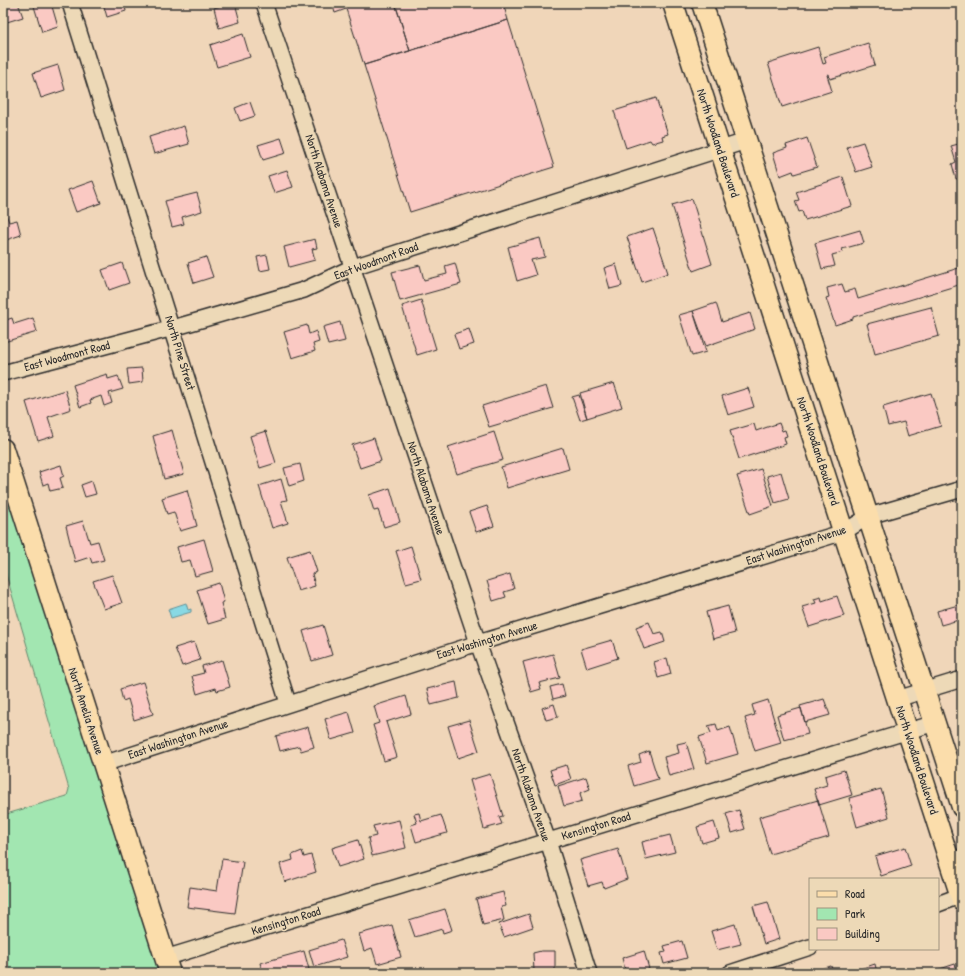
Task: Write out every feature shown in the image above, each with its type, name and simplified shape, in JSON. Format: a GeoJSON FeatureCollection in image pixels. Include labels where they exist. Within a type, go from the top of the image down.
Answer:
{"type":"FeatureCollection","features":[{"type":"Feature","properties":{"kind":"main road","name":"North Woodland Boulevard"},"geometry":{"type":"LineString","coordinates":[[673,3],[897,699],[956,859],[962,897]]}},
{"type":"Feature","properties":{"kind":"main road"},"geometry":{"type":"LineString","coordinates":[[702,3],[962,807]]}},
{"type":"Feature","properties":{"kind":"main road","name":"North Amelia Avenue"},"geometry":{"type":"LineString","coordinates":[[3,449],[167,965]]}},
{"type":"Feature","properties":{"kind":"street","name":"North Pine Street"},"geometry":{"type":"LineString","coordinates":[[70,3],[288,703]]}},
{"type":"Feature","properties":{"kind":"street","name":"North Alabama Avenue"},"geometry":{"type":"LineString","coordinates":[[264,3],[478,643],[548,841],[589,973]]}},
{"type":"Feature","properties":{"kind":"street","name":"East Woodmont Road"},"geometry":{"type":"LineString","coordinates":[[3,373],[172,328],[304,290],[353,267],[746,141]]}},
{"type":"Feature","properties":{"kind":"street","name":"East Washington Avenue"},"geometry":{"type":"LineString","coordinates":[[103,764],[288,703],[478,643],[844,532],[869,516],[962,489]]}},
{"type":"Feature","properties":{"kind":"street"},"geometry":{"type":"LineString","coordinates":[[897,699],[962,680]]}},
{"type":"Feature","properties":{"kind":"street","name":"Kensington Road"},"geometry":{"type":"LineString","coordinates":[[167,965],[548,841],[935,723]]}},
{"type":"Feature","properties":{"kind":"street"},"geometry":{"type":"LineString","coordinates":[[939,904],[962,897]]}},
{"type":"Feature","properties":{"kind":"street"},"geometry":{"type":"LineString","coordinates":[[730,973],[809,947]]}},
{"type":"Feature","properties":{"kind":"green space"},"geometry":{"type":"Polygon","coordinates":[[[3,473],[163,973],[3,973],[3,815],[67,796],[69,789],[3,564],[3,473]]]}},
{"type":"Feature","properties":{"kind":"water"},"geometry":{"type":"Polygon","coordinates":[[[186,603],[188,610],[191,609],[191,612],[171,618],[168,609],[186,603]]]}},
{"type":"Feature","properties":{"kind":"building"},"geometry":{"type":"Polygon","coordinates":[[[3,3],[18,3],[23,17],[7,22],[3,10],[3,3]]]}},
{"type":"Feature","properties":{"kind":"building"},"geometry":{"type":"Polygon","coordinates":[[[33,3],[51,3],[58,27],[42,32],[33,3]]]}},
{"type":"Feature","properties":{"kind":"building"},"geometry":{"type":"Polygon","coordinates":[[[103,3],[124,3],[126,11],[107,17],[103,3]]]}},
{"type":"Feature","properties":{"kind":"building"},"geometry":{"type":"Polygon","coordinates":[[[235,3],[240,22],[219,28],[214,8],[235,3]]]}},
{"type":"Feature","properties":{"kind":"building"},"geometry":{"type":"Polygon","coordinates":[[[332,3],[395,3],[410,51],[364,65],[346,9],[335,13],[332,3]]]}},
{"type":"Feature","properties":{"kind":"building"},"geometry":{"type":"Polygon","coordinates":[[[395,3],[503,3],[508,20],[410,51],[395,3]]]}},
{"type":"Feature","properties":{"kind":"building"},"geometry":{"type":"Polygon","coordinates":[[[508,20],[554,167],[410,212],[364,65],[508,20]]]}},
{"type":"Feature","properties":{"kind":"building"},"geometry":{"type":"Polygon","coordinates":[[[243,34],[250,57],[217,67],[210,45],[243,34]]]}},
{"type":"Feature","properties":{"kind":"building"},"geometry":{"type":"Polygon","coordinates":[[[868,43],[875,65],[830,79],[829,74],[827,75],[832,91],[782,107],[768,63],[818,47],[823,64],[826,63],[824,57],[868,43]]]}},
{"type":"Feature","properties":{"kind":"building"},"geometry":{"type":"Polygon","coordinates":[[[58,65],[65,90],[41,98],[33,73],[58,65]]]}},
{"type":"Feature","properties":{"kind":"building"},"geometry":{"type":"Polygon","coordinates":[[[656,98],[668,134],[662,136],[663,140],[652,143],[650,140],[626,148],[614,111],[656,98]]]}},
{"type":"Feature","properties":{"kind":"building"},"geometry":{"type":"Polygon","coordinates":[[[250,102],[255,116],[240,121],[235,108],[250,102]]]}},
{"type":"Feature","properties":{"kind":"building"},"geometry":{"type":"Polygon","coordinates":[[[184,126],[189,144],[154,154],[149,137],[184,126]]]}},
{"type":"Feature","properties":{"kind":"building"},"geometry":{"type":"Polygon","coordinates":[[[281,138],[286,153],[263,160],[258,145],[281,138]]]}},
{"type":"Feature","properties":{"kind":"building"},"geometry":{"type":"Polygon","coordinates":[[[807,138],[817,167],[794,174],[793,171],[780,176],[773,153],[787,148],[786,145],[807,138]]]}},
{"type":"Feature","properties":{"kind":"building"},"geometry":{"type":"Polygon","coordinates":[[[863,142],[872,167],[856,172],[847,147],[863,142]]]}},
{"type":"Feature","properties":{"kind":"building"},"geometry":{"type":"Polygon","coordinates":[[[962,143],[962,181],[961,178],[956,179],[952,164],[956,162],[951,146],[962,143]]]}},
{"type":"Feature","properties":{"kind":"building"},"geometry":{"type":"Polygon","coordinates":[[[287,170],[293,187],[274,193],[268,176],[287,170]]]}},
{"type":"Feature","properties":{"kind":"building"},"geometry":{"type":"Polygon","coordinates":[[[843,177],[852,206],[805,220],[802,211],[799,212],[795,201],[799,200],[796,192],[843,177]]]}},
{"type":"Feature","properties":{"kind":"building"},"geometry":{"type":"Polygon","coordinates":[[[93,181],[101,203],[76,212],[68,190],[93,181]]]}},
{"type":"Feature","properties":{"kind":"building"},"geometry":{"type":"Polygon","coordinates":[[[197,193],[202,211],[182,217],[184,224],[172,227],[165,201],[197,193]]]}},
{"type":"Feature","properties":{"kind":"building"},"geometry":{"type":"Polygon","coordinates":[[[692,199],[712,264],[693,271],[672,205],[692,199]]]}},
{"type":"Feature","properties":{"kind":"building"},"geometry":{"type":"Polygon","coordinates":[[[6,214],[9,222],[17,220],[21,235],[3,241],[3,215],[6,214]]]}},
{"type":"Feature","properties":{"kind":"building"},"geometry":{"type":"Polygon","coordinates":[[[653,228],[668,273],[642,282],[627,237],[653,228]]]}},
{"type":"Feature","properties":{"kind":"building"},"geometry":{"type":"Polygon","coordinates":[[[860,230],[864,243],[842,249],[843,252],[832,255],[835,266],[822,269],[815,243],[860,230]]]}},
{"type":"Feature","properties":{"kind":"building"},"geometry":{"type":"Polygon","coordinates":[[[540,238],[545,257],[531,260],[536,275],[517,281],[508,247],[540,238]]]}},
{"type":"Feature","properties":{"kind":"building"},"geometry":{"type":"Polygon","coordinates":[[[315,239],[317,248],[312,249],[315,260],[289,267],[284,247],[315,239]]]}},
{"type":"Feature","properties":{"kind":"building"},"geometry":{"type":"Polygon","coordinates":[[[267,255],[270,269],[260,271],[257,257],[267,255]]]}},
{"type":"Feature","properties":{"kind":"building"},"geometry":{"type":"Polygon","coordinates":[[[206,257],[213,277],[194,283],[188,263],[206,257]]]}},
{"type":"Feature","properties":{"kind":"building"},"geometry":{"type":"Polygon","coordinates":[[[122,263],[129,283],[109,290],[102,270],[122,263]]]}},
{"type":"Feature","properties":{"kind":"building"},"geometry":{"type":"Polygon","coordinates":[[[455,263],[461,284],[400,301],[392,272],[420,265],[424,280],[447,274],[445,266],[455,263]]]}},
{"type":"Feature","properties":{"kind":"building"},"geometry":{"type":"Polygon","coordinates":[[[616,264],[622,286],[610,289],[604,268],[616,264]]]}},
{"type":"Feature","properties":{"kind":"building"},"geometry":{"type":"Polygon","coordinates":[[[962,267],[962,284],[853,317],[853,319],[835,325],[826,298],[829,297],[827,288],[842,284],[845,292],[855,289],[858,299],[962,267]]]}},
{"type":"Feature","properties":{"kind":"building"},"geometry":{"type":"Polygon","coordinates":[[[421,300],[436,349],[417,355],[402,306],[421,300]]]}},
{"type":"Feature","properties":{"kind":"building"},"geometry":{"type":"Polygon","coordinates":[[[716,303],[722,322],[750,313],[755,329],[706,346],[693,311],[716,303]]]}},
{"type":"Feature","properties":{"kind":"building"},"geometry":{"type":"Polygon","coordinates":[[[931,307],[939,336],[875,354],[867,324],[931,307]]]}},
{"type":"Feature","properties":{"kind":"building"},"geometry":{"type":"Polygon","coordinates":[[[693,311],[706,352],[692,356],[679,315],[693,311]]]}},
{"type":"Feature","properties":{"kind":"building"},"geometry":{"type":"Polygon","coordinates":[[[12,318],[14,324],[33,318],[37,332],[4,342],[3,321],[12,318]]]}},
{"type":"Feature","properties":{"kind":"building"},"geometry":{"type":"Polygon","coordinates":[[[340,322],[345,341],[328,345],[323,327],[340,322]]]}},
{"type":"Feature","properties":{"kind":"building"},"geometry":{"type":"Polygon","coordinates":[[[307,325],[309,334],[316,331],[319,342],[313,344],[315,351],[292,358],[284,332],[307,325]]]}},
{"type":"Feature","properties":{"kind":"building"},"geometry":{"type":"Polygon","coordinates":[[[469,329],[474,344],[459,349],[454,334],[469,329]]]}},
{"type":"Feature","properties":{"kind":"building"},"geometry":{"type":"Polygon","coordinates":[[[142,368],[143,382],[129,384],[127,369],[142,368]]]}},
{"type":"Feature","properties":{"kind":"building"},"geometry":{"type":"Polygon","coordinates":[[[107,374],[108,379],[118,376],[123,389],[109,393],[112,403],[104,406],[101,396],[90,400],[91,403],[80,407],[73,385],[107,374]]]}},
{"type":"Feature","properties":{"kind":"building"},"geometry":{"type":"Polygon","coordinates":[[[614,383],[622,407],[587,418],[580,393],[614,383]]]}},
{"type":"Feature","properties":{"kind":"building"},"geometry":{"type":"Polygon","coordinates":[[[546,386],[553,408],[489,427],[482,406],[546,386]]]}},
{"type":"Feature","properties":{"kind":"building"},"geometry":{"type":"Polygon","coordinates":[[[748,388],[754,407],[728,415],[722,396],[748,388]]]}},
{"type":"Feature","properties":{"kind":"building"},"geometry":{"type":"Polygon","coordinates":[[[65,390],[71,409],[48,417],[54,436],[38,441],[26,402],[65,390]]]}},
{"type":"Feature","properties":{"kind":"building"},"geometry":{"type":"Polygon","coordinates":[[[931,393],[941,426],[908,436],[904,422],[888,426],[883,407],[931,393]]]}},
{"type":"Feature","properties":{"kind":"building"},"geometry":{"type":"Polygon","coordinates":[[[579,395],[587,418],[580,420],[572,397],[579,395]]]}},
{"type":"Feature","properties":{"kind":"building"},"geometry":{"type":"Polygon","coordinates":[[[779,423],[782,431],[785,430],[787,436],[784,437],[786,444],[739,459],[730,431],[754,424],[756,431],[779,423]]]}},
{"type":"Feature","properties":{"kind":"building"},"geometry":{"type":"Polygon","coordinates":[[[172,430],[184,474],[164,479],[153,436],[172,430]]]}},
{"type":"Feature","properties":{"kind":"building"},"geometry":{"type":"Polygon","coordinates":[[[266,431],[276,463],[260,468],[250,436],[266,431]]]}},
{"type":"Feature","properties":{"kind":"building"},"geometry":{"type":"Polygon","coordinates":[[[494,432],[503,460],[457,474],[448,447],[494,432]]]}},
{"type":"Feature","properties":{"kind":"building"},"geometry":{"type":"Polygon","coordinates":[[[374,438],[381,461],[360,468],[352,445],[374,438]]]}},
{"type":"Feature","properties":{"kind":"building"},"geometry":{"type":"Polygon","coordinates":[[[563,448],[569,469],[507,488],[501,467],[563,448]]]}},
{"type":"Feature","properties":{"kind":"building"},"geometry":{"type":"Polygon","coordinates":[[[300,464],[304,481],[289,486],[284,468],[300,464]]]}},
{"type":"Feature","properties":{"kind":"building"},"geometry":{"type":"Polygon","coordinates":[[[61,465],[64,476],[60,478],[63,488],[50,491],[48,483],[43,485],[39,472],[61,465]]]}},
{"type":"Feature","properties":{"kind":"building"},"geometry":{"type":"Polygon","coordinates":[[[761,469],[773,506],[750,514],[737,476],[761,469]]]}},
{"type":"Feature","properties":{"kind":"building"},"geometry":{"type":"Polygon","coordinates":[[[781,472],[789,499],[775,503],[767,476],[781,472]]]}},
{"type":"Feature","properties":{"kind":"building"},"geometry":{"type":"Polygon","coordinates":[[[281,479],[287,500],[281,501],[288,523],[272,528],[259,486],[281,479]]]}},
{"type":"Feature","properties":{"kind":"building"},"geometry":{"type":"Polygon","coordinates":[[[92,481],[96,494],[85,497],[81,485],[92,481]]]}},
{"type":"Feature","properties":{"kind":"building"},"geometry":{"type":"Polygon","coordinates":[[[390,488],[400,522],[384,527],[378,510],[374,511],[369,495],[390,488]]]}},
{"type":"Feature","properties":{"kind":"building"},"geometry":{"type":"Polygon","coordinates":[[[187,490],[197,526],[180,531],[174,512],[167,514],[162,498],[187,490]]]}},
{"type":"Feature","properties":{"kind":"building"},"geometry":{"type":"Polygon","coordinates":[[[487,506],[494,526],[476,532],[469,512],[487,506]]]}},
{"type":"Feature","properties":{"kind":"building"},"geometry":{"type":"Polygon","coordinates":[[[83,521],[90,543],[98,541],[104,560],[92,563],[90,557],[75,562],[66,526],[83,521]]]}},
{"type":"Feature","properties":{"kind":"building"},"geometry":{"type":"Polygon","coordinates":[[[204,539],[213,571],[195,576],[190,560],[181,562],[177,547],[204,539]]]}},
{"type":"Feature","properties":{"kind":"building"},"geometry":{"type":"Polygon","coordinates":[[[411,546],[421,579],[406,583],[396,551],[411,546]]]}},
{"type":"Feature","properties":{"kind":"building"},"geometry":{"type":"Polygon","coordinates":[[[310,550],[317,572],[312,574],[315,586],[298,591],[287,557],[310,550]]]}},
{"type":"Feature","properties":{"kind":"building"},"geometry":{"type":"Polygon","coordinates":[[[510,574],[514,589],[504,592],[506,597],[493,601],[487,581],[510,574]]]}},
{"type":"Feature","properties":{"kind":"building"},"geometry":{"type":"Polygon","coordinates":[[[112,575],[122,603],[104,609],[93,581],[112,575]]]}},
{"type":"Feature","properties":{"kind":"building"},"geometry":{"type":"Polygon","coordinates":[[[219,583],[224,602],[221,603],[225,619],[208,624],[197,590],[219,583]]]}},
{"type":"Feature","properties":{"kind":"building"},"geometry":{"type":"Polygon","coordinates":[[[837,596],[844,616],[809,627],[802,607],[816,603],[814,599],[821,597],[822,601],[837,596]]]}},
{"type":"Feature","properties":{"kind":"building"},"geometry":{"type":"Polygon","coordinates":[[[962,604],[962,619],[941,625],[937,611],[962,604]]]}},
{"type":"Feature","properties":{"kind":"building"},"geometry":{"type":"Polygon","coordinates":[[[728,606],[735,633],[713,639],[706,612],[728,606]]]}},
{"type":"Feature","properties":{"kind":"building"},"geometry":{"type":"Polygon","coordinates":[[[649,622],[654,634],[662,632],[665,642],[644,649],[636,627],[649,622]]]}},
{"type":"Feature","properties":{"kind":"building"},"geometry":{"type":"Polygon","coordinates":[[[323,625],[332,655],[312,661],[303,631],[323,625]]]}},
{"type":"Feature","properties":{"kind":"building"},"geometry":{"type":"Polygon","coordinates":[[[612,640],[618,658],[587,668],[581,649],[612,640]]]}},
{"type":"Feature","properties":{"kind":"building"},"geometry":{"type":"Polygon","coordinates":[[[194,642],[200,660],[182,666],[175,648],[194,642]]]}},
{"type":"Feature","properties":{"kind":"building"},"geometry":{"type":"Polygon","coordinates":[[[553,654],[560,678],[539,683],[541,689],[531,692],[523,662],[553,654]]]}},
{"type":"Feature","properties":{"kind":"building"},"geometry":{"type":"Polygon","coordinates":[[[667,658],[671,674],[658,678],[654,662],[667,658]]]}},
{"type":"Feature","properties":{"kind":"building"},"geometry":{"type":"Polygon","coordinates":[[[222,660],[230,687],[217,691],[216,688],[197,694],[192,676],[204,673],[202,666],[222,660]]]}},
{"type":"Feature","properties":{"kind":"building"},"geometry":{"type":"Polygon","coordinates":[[[143,682],[153,714],[134,720],[128,699],[123,701],[120,689],[143,682]]]}},
{"type":"Feature","properties":{"kind":"building"},"geometry":{"type":"Polygon","coordinates":[[[456,682],[459,698],[431,705],[427,689],[456,682]]]}},
{"type":"Feature","properties":{"kind":"building"},"geometry":{"type":"Polygon","coordinates":[[[562,684],[565,696],[553,699],[550,687],[562,684]]]}},
{"type":"Feature","properties":{"kind":"building"},"geometry":{"type":"Polygon","coordinates":[[[406,696],[411,714],[386,722],[397,757],[384,761],[373,725],[379,723],[374,706],[406,696]]]}},
{"type":"Feature","properties":{"kind":"building"},"geometry":{"type":"Polygon","coordinates":[[[824,699],[830,715],[805,722],[800,706],[824,699]]]}},
{"type":"Feature","properties":{"kind":"building"},"geometry":{"type":"Polygon","coordinates":[[[768,700],[781,743],[755,751],[745,718],[755,715],[752,705],[768,700]]]}},
{"type":"Feature","properties":{"kind":"building"},"geometry":{"type":"Polygon","coordinates":[[[554,704],[558,717],[546,720],[542,708],[554,704]]]}},
{"type":"Feature","properties":{"kind":"building"},"geometry":{"type":"Polygon","coordinates":[[[801,708],[808,734],[784,740],[777,715],[801,708]]]}},
{"type":"Feature","properties":{"kind":"building"},"geometry":{"type":"Polygon","coordinates":[[[349,712],[355,733],[331,740],[325,719],[349,712]]]}},
{"type":"Feature","properties":{"kind":"building"},"geometry":{"type":"Polygon","coordinates":[[[469,720],[479,751],[458,758],[448,726],[469,720]]]}},
{"type":"Feature","properties":{"kind":"building"},"geometry":{"type":"Polygon","coordinates":[[[716,724],[718,731],[730,727],[738,754],[707,763],[699,737],[711,733],[708,726],[716,724]]]}},
{"type":"Feature","properties":{"kind":"building"},"geometry":{"type":"Polygon","coordinates":[[[308,727],[314,747],[301,751],[299,746],[280,751],[276,736],[308,727]]]}},
{"type":"Feature","properties":{"kind":"building"},"geometry":{"type":"Polygon","coordinates":[[[686,742],[694,769],[669,776],[664,757],[679,753],[677,744],[686,742]]]}},
{"type":"Feature","properties":{"kind":"building"},"geometry":{"type":"Polygon","coordinates":[[[649,751],[658,779],[634,786],[628,766],[641,762],[639,755],[649,751]]]}},
{"type":"Feature","properties":{"kind":"building"},"geometry":{"type":"Polygon","coordinates":[[[566,765],[571,779],[555,785],[550,770],[566,765]]]}},
{"type":"Feature","properties":{"kind":"building"},"geometry":{"type":"Polygon","coordinates":[[[844,770],[852,795],[819,805],[814,789],[827,785],[825,776],[844,770]]]}},
{"type":"Feature","properties":{"kind":"building"},"geometry":{"type":"Polygon","coordinates":[[[490,774],[503,816],[499,817],[502,824],[484,829],[470,780],[490,774]]]}},
{"type":"Feature","properties":{"kind":"building"},"geometry":{"type":"Polygon","coordinates":[[[586,777],[590,789],[580,793],[582,801],[564,806],[558,786],[586,777]]]}},
{"type":"Feature","properties":{"kind":"building"},"geometry":{"type":"Polygon","coordinates":[[[881,789],[889,817],[857,827],[849,798],[881,789]]]}},
{"type":"Feature","properties":{"kind":"building"},"geometry":{"type":"Polygon","coordinates":[[[818,800],[829,837],[770,854],[759,817],[818,800]]]}},
{"type":"Feature","properties":{"kind":"building"},"geometry":{"type":"Polygon","coordinates":[[[739,810],[745,829],[732,833],[726,814],[739,810]]]}},
{"type":"Feature","properties":{"kind":"building"},"geometry":{"type":"Polygon","coordinates":[[[419,813],[421,821],[441,815],[447,833],[416,842],[411,825],[417,823],[414,814],[419,813]]]}},
{"type":"Feature","properties":{"kind":"building"},"geometry":{"type":"Polygon","coordinates":[[[399,820],[406,848],[372,856],[368,838],[376,836],[373,826],[399,820]]]}},
{"type":"Feature","properties":{"kind":"building"},"geometry":{"type":"Polygon","coordinates":[[[714,822],[719,838],[702,843],[697,827],[714,822]]]}},
{"type":"Feature","properties":{"kind":"building"},"geometry":{"type":"Polygon","coordinates":[[[670,835],[675,852],[646,859],[642,842],[670,835]]]}},
{"type":"Feature","properties":{"kind":"building"},"geometry":{"type":"Polygon","coordinates":[[[358,840],[364,859],[338,867],[332,848],[358,840]]]}},
{"type":"Feature","properties":{"kind":"building"},"geometry":{"type":"Polygon","coordinates":[[[905,847],[911,866],[881,876],[875,856],[905,847]]]}},
{"type":"Feature","properties":{"kind":"building"},"geometry":{"type":"Polygon","coordinates":[[[618,849],[627,879],[604,888],[602,882],[588,886],[580,860],[618,849]]]}},
{"type":"Feature","properties":{"kind":"building"},"geometry":{"type":"Polygon","coordinates":[[[302,851],[304,857],[311,855],[316,872],[285,882],[280,864],[293,860],[292,855],[302,851]]]}},
{"type":"Feature","properties":{"kind":"building"},"geometry":{"type":"Polygon","coordinates":[[[222,859],[243,862],[235,913],[187,907],[190,887],[217,891],[222,859]]]}},
{"type":"Feature","properties":{"kind":"building"},"geometry":{"type":"Polygon","coordinates":[[[503,892],[506,906],[501,907],[504,920],[483,925],[476,899],[503,892]]]}},
{"type":"Feature","properties":{"kind":"building"},"geometry":{"type":"Polygon","coordinates":[[[768,902],[779,939],[764,944],[753,906],[768,902]]]}},
{"type":"Feature","properties":{"kind":"building"},"geometry":{"type":"Polygon","coordinates":[[[445,909],[452,930],[443,933],[442,929],[415,937],[409,920],[445,909]]]}},
{"type":"Feature","properties":{"kind":"building"},"geometry":{"type":"Polygon","coordinates":[[[529,914],[533,927],[504,937],[499,924],[529,914]]]}},
{"type":"Feature","properties":{"kind":"building"},"geometry":{"type":"Polygon","coordinates":[[[735,924],[741,944],[717,950],[711,931],[735,924]]]}},
{"type":"Feature","properties":{"kind":"building"},"geometry":{"type":"Polygon","coordinates":[[[392,925],[401,957],[377,964],[372,948],[364,951],[359,934],[392,925]]]}},
{"type":"Feature","properties":{"kind":"building"},"geometry":{"type":"Polygon","coordinates":[[[341,940],[347,957],[314,967],[309,950],[341,940]]]}},
{"type":"Feature","properties":{"kind":"building"},"geometry":{"type":"Polygon","coordinates":[[[682,941],[687,958],[664,964],[661,953],[666,952],[664,946],[682,941]]]}},
{"type":"Feature","properties":{"kind":"building"},"geometry":{"type":"Polygon","coordinates":[[[304,951],[310,973],[263,973],[260,963],[304,951]]]}},
{"type":"Feature","properties":{"kind":"building"},"geometry":{"type":"Polygon","coordinates":[[[541,951],[555,951],[555,973],[527,973],[534,971],[533,953],[541,951]]]}},
{"type":"Feature","properties":{"kind":"building"},"geometry":{"type":"Polygon","coordinates":[[[644,951],[649,969],[637,973],[626,973],[622,958],[644,951]]]}},
{"type":"Feature","properties":{"kind":"building"},"geometry":{"type":"Polygon","coordinates":[[[875,964],[877,973],[862,973],[860,969],[875,964]]]}},
{"type":"Feature","properties":{"kind":"building"},"geometry":{"type":"Polygon","coordinates":[[[955,964],[958,973],[928,973],[955,964]]]}},
{"type":"Feature","properties":{"kind":"building"},"geometry":{"type":"Polygon","coordinates":[[[831,966],[833,973],[811,973],[811,972],[831,966]]]}}]}
